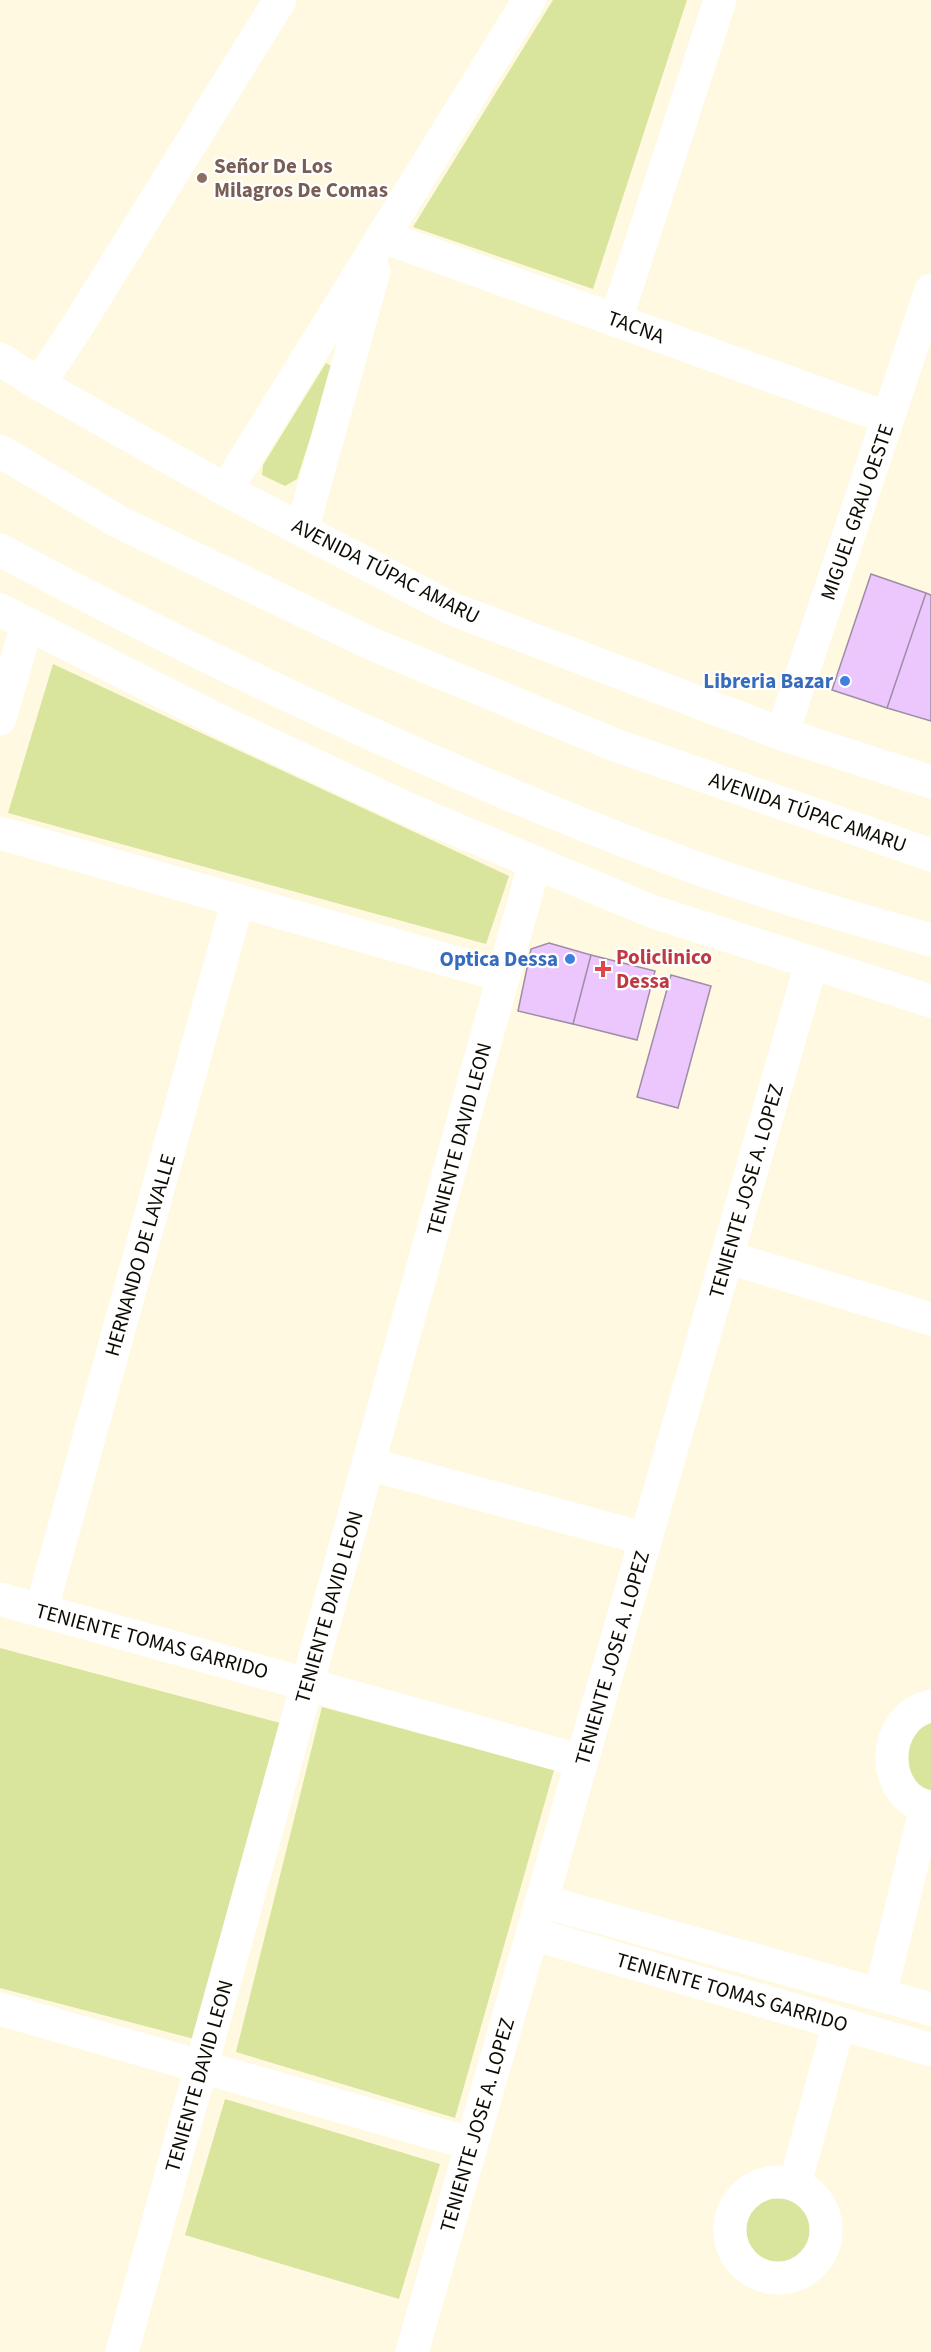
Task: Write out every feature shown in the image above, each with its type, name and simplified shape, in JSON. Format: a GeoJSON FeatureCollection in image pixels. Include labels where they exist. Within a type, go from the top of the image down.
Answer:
{"type":"FeatureCollection","features":[{"type":"Feature","properties":{"kind":"main road"},"geometry":{"type":"LineString","coordinates":[[39,384],[78,326],[280,0]]}},
{"type":"Feature","properties":{"kind":"main road"},"geometry":{"type":"LineString","coordinates":[[226,490],[529,0]]}},
{"type":"Feature","properties":{"kind":"main road"},"geometry":{"type":"LineString","coordinates":[[616,320],[720,0]]}},
{"type":"Feature","properties":{"kind":"main road"},"geometry":{"type":"LineString","coordinates":[[302,530],[384,237]]}},
{"type":"Feature","properties":{"kind":"main road","name":"TACNA"},"geometry":{"type":"LineString","coordinates":[[384,237],[888,418]]}},
{"type":"Feature","properties":{"kind":"main road","name":"MIGUEL GRAU OESTE"},"geometry":{"type":"LineString","coordinates":[[782,734],[931,290]]}},
{"type":"Feature","properties":{"kind":"main road","name":"AVENIDA TÚPAC AMARU"},"geometry":{"type":"LineString","coordinates":[[0,359],[39,384],[226,490],[450,608],[782,734],[931,782]]}},
{"type":"Feature","properties":{"kind":"main road","name":"AVENIDA TÚPAC AMARU"},"geometry":{"type":"LineString","coordinates":[[0,451],[119,522],[372,644],[615,745],[931,855]]}},
{"type":"Feature","properties":{"kind":"main road"},"geometry":{"type":"LineString","coordinates":[[0,550],[81,593],[335,719],[585,824],[690,866],[827,910],[931,940]]}},
{"type":"Feature","properties":{"kind":"main road"},"geometry":{"type":"LineString","coordinates":[[0,719],[13,617],[256,738],[417,813],[651,911],[931,1001]]}},
{"type":"Feature","properties":{"kind":"main road"},"geometry":{"type":"LineString","coordinates":[[0,832],[504,976]]}},
{"type":"Feature","properties":{"kind":"main road","name":"TENIENTE DAVID LEON"},"geometry":{"type":"LineString","coordinates":[[123,2352],[535,862]]}},
{"type":"Feature","properties":{"kind":"main road","name":"HERNANDO DE LAVALLE"},"geometry":{"type":"LineString","coordinates":[[41,1611],[238,900]]}},
{"type":"Feature","properties":{"kind":"main road","name":"TENIENTE JOSE A. LOPEZ"},"geometry":{"type":"LineString","coordinates":[[412,2352],[811,964]]}},
{"type":"Feature","properties":{"kind":"main road"},"geometry":{"type":"LineString","coordinates":[[727,1257],[931,1319]]}},
{"type":"Feature","properties":{"kind":"main road"},"geometry":{"type":"LineString","coordinates":[[369,1464],[646,1539]]}},
{"type":"Feature","properties":{"kind":"main road","name":"TENIENTE TOMAS GARRIDO"},"geometry":{"type":"LineString","coordinates":[[0,1599],[582,1761]]}},
{"type":"Feature","properties":{"kind":"main road"},"geometry":{"type":"LineString","coordinates":[[880,1995],[929,1807],[912,1798],[900,1787],[894,1773],[891,1756],[893,1740],[901,1725],[913,1714],[931,1706]]}},
{"type":"Feature","properties":{"kind":"main road","name":"TENIENTE TOMAS GARRIDO"},"geometry":{"type":"LineString","coordinates":[[542,1900],[931,2009]]}},
{"type":"Feature","properties":{"kind":"main road","name":"TENIENTE TOMAS GARRIDO"},"geometry":{"type":"LineString","coordinates":[[532,1934],[931,2050]]}},
{"type":"Feature","properties":{"kind":"main road"},"geometry":{"type":"LineString","coordinates":[[0,2009],[472,2144]]}},
{"type":"Feature","properties":{"kind":"main road"},"geometry":{"type":"LineString","coordinates":[[795,2184],[839,2024]]}},
{"type":"Feature","properties":{"kind":"green space"},"geometry":{"type":"Polygon","coordinates":[[[553,0],[687,0],[593,289],[413,227],[553,0]]]}},
{"type":"Feature","properties":{"kind":"green space"},"geometry":{"type":"Polygon","coordinates":[[[326,363],[333,367],[297,479],[285,486],[262,475],[263,465],[326,363]]]}},
{"type":"Feature","properties":{"kind":"green space"},"geometry":{"type":"Polygon","coordinates":[[[53,664],[509,876],[486,944],[8,813],[53,664]]]}},
{"type":"Feature","properties":{"kind":"green space"},"geometry":{"type":"Polygon","coordinates":[[[0,1648],[284,1724],[198,2040],[0,1988],[0,1648]]]}},
{"type":"Feature","properties":{"kind":"green space"},"geometry":{"type":"Polygon","coordinates":[[[322,1707],[554,1770],[455,2118],[236,2052],[322,1707]]]}},
{"type":"Feature","properties":{"kind":"green space"},"geometry":{"type":"Polygon","coordinates":[[[931,1720],[931,1795],[923,1790],[912,1776],[907,1758],[910,1741],[915,1732],[931,1720]]]}},
{"type":"Feature","properties":{"kind":"green space"},"geometry":{"type":"Polygon","coordinates":[[[225,2099],[440,2164],[399,2299],[185,2235],[225,2099]]]}},
{"type":"Feature","properties":{"kind":"green space"},"geometry":{"type":"Polygon","coordinates":[[[787,2196],[806,2206],[814,2218],[816,2232],[814,2246],[806,2258],[794,2266],[773,2268],[754,2258],[746,2246],[744,2225],[754,2206],[766,2198],[787,2196]]]}},
{"type":"Feature","properties":{"kind":"building"},"geometry":{"type":"Polygon","coordinates":[[[871,574],[926,593],[887,708],[832,690],[871,574]]]}},
{"type":"Feature","properties":{"kind":"building"},"geometry":{"type":"Polygon","coordinates":[[[926,593],[931,595],[931,721],[887,708],[926,593]]]}},
{"type":"Feature","properties":{"kind":"building"},"geometry":{"type":"Polygon","coordinates":[[[549,943],[591,955],[573,1024],[518,1011],[531,949],[549,943]]]}},
{"type":"Feature","properties":{"kind":"building"},"geometry":{"type":"Polygon","coordinates":[[[591,955],[655,971],[637,1040],[573,1024],[591,955]]]}},
{"type":"Feature","properties":{"kind":"building"},"geometry":{"type":"Polygon","coordinates":[[[671,975],[711,986],[678,1108],[637,1097],[671,975]]]}},
{"type":"Feature","properties":{"kind":"place","name":"Señor De Los Milagros De Comas"},"geometry":{"type":"Point","coordinates":[202,178]}},
{"type":"Feature","properties":{"kind":"place","name":"Libreria Bazar"},"geometry":{"type":"Point","coordinates":[845,681]}},
{"type":"Feature","properties":{"kind":"place","name":"Optica Dessa"},"geometry":{"type":"Point","coordinates":[570,959]}},
{"type":"Feature","properties":{"kind":"place","name":"Policlinico Dessa"},"geometry":{"type":"Point","coordinates":[603,969]}}]}
